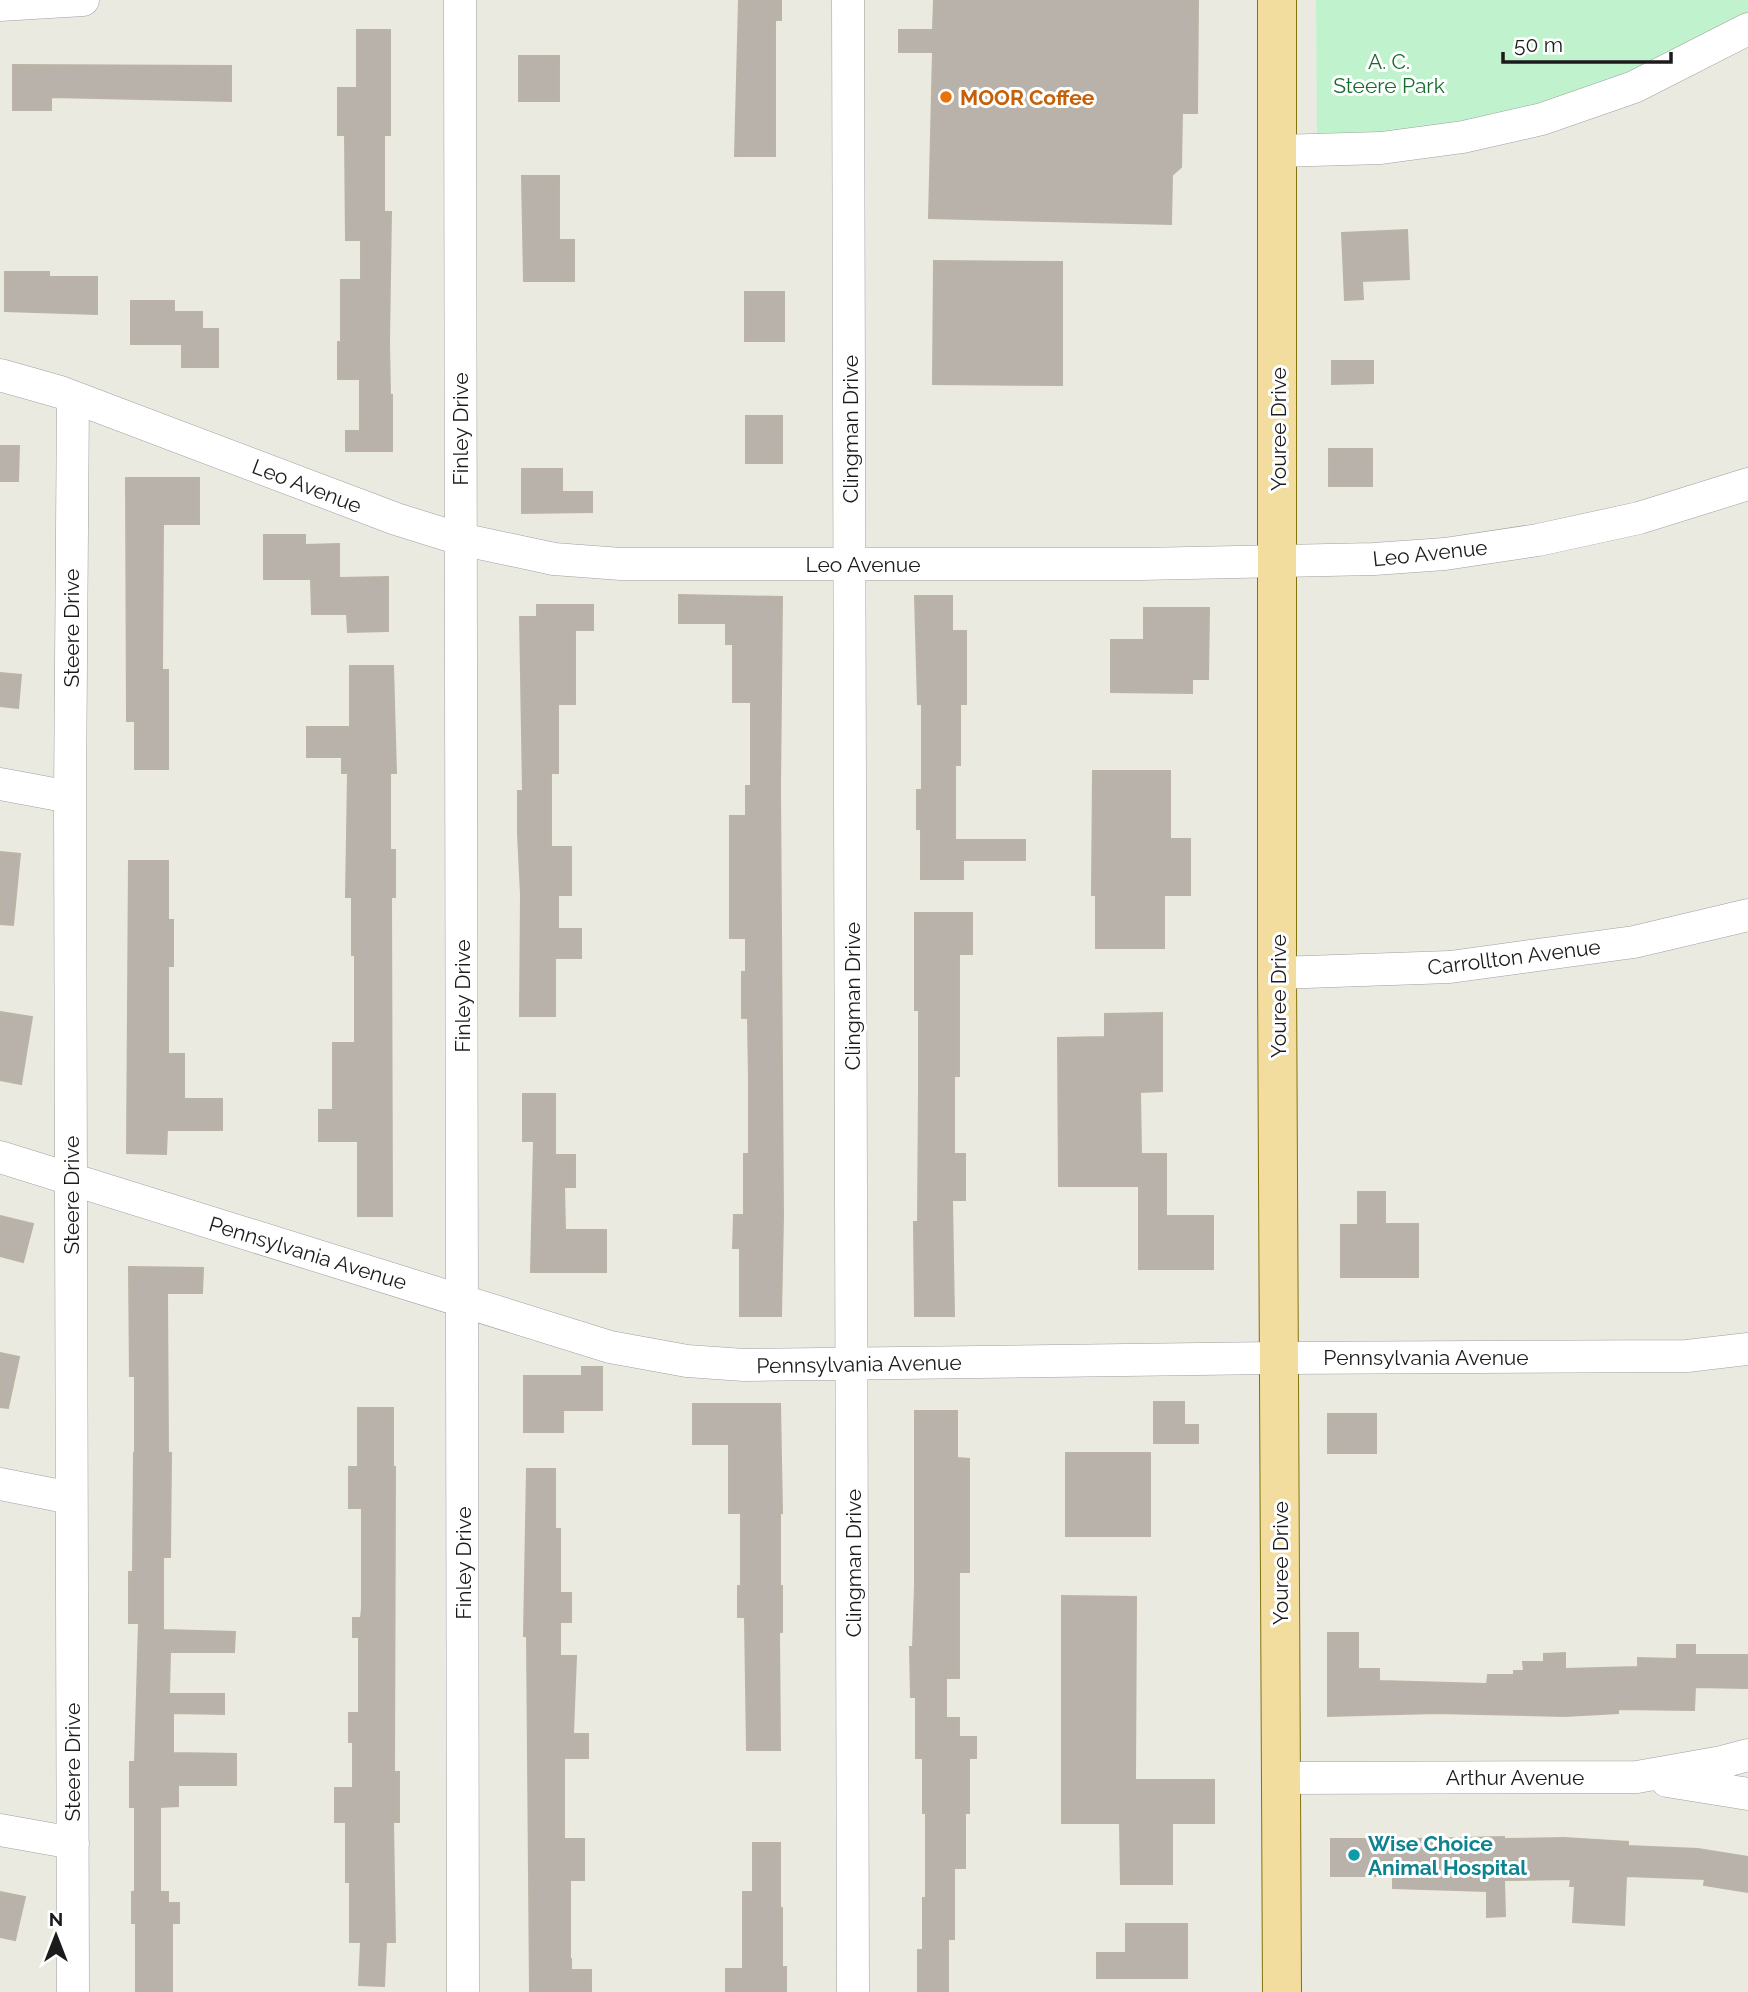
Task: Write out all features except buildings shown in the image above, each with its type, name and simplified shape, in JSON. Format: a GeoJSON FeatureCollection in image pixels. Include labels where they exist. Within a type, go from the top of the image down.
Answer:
{"type":"FeatureCollection","features":[{"type":"Feature","properties":{"kind":"main road","name":"Youree Drive"},"geometry":{"type":"LineString","coordinates":[[1277,0],[1277,973],[1282,1992]]}},
{"type":"Feature","properties":{"kind":"street"},"geometry":{"type":"LineString","coordinates":[[0,5],[83,0]]}},
{"type":"Feature","properties":{"kind":"street","name":"Finley Drive"},"geometry":{"type":"LineString","coordinates":[[460,0],[463,1992]]}},
{"type":"Feature","properties":{"kind":"street","name":"Clingman Drive"},"geometry":{"type":"LineString","coordinates":[[848,0],[853,1992]]}},
{"type":"Feature","properties":{"kind":"street"},"geometry":{"type":"LineString","coordinates":[[1278,151],[1381,148],[1463,137],[1542,119],[1634,88],[1748,29]]}},
{"type":"Feature","properties":{"kind":"street","name":"Leo Avenue"},"geometry":{"type":"LineString","coordinates":[[0,375],[73,397],[396,519],[460,539],[554,559],[621,564],[1141,564],[1374,559],[1445,554],[1538,540],[1639,518],[1748,484]]}},
{"type":"Feature","properties":{"kind":"street","name":"Steere Drive"},"geometry":{"type":"LineString","coordinates":[[73,397],[70,797],[73,1992]]}},
{"type":"Feature","properties":{"kind":"street"},"geometry":{"type":"LineString","coordinates":[[0,783],[70,797]]}},
{"type":"Feature","properties":{"kind":"street","name":"Carrollton Avenue"},"geometry":{"type":"LineString","coordinates":[[1277,973],[1450,967],[1634,942],[1748,915]]}},
{"type":"Feature","properties":{"kind":"street","name":"Pennsylvania Avenue"},"geometry":{"type":"LineString","coordinates":[[0,1157],[462,1302],[610,1347],[642,1354],[744,1365],[1687,1356],[1748,1349]]}},
{"type":"Feature","properties":{"kind":"street"},"geometry":{"type":"LineString","coordinates":[[0,1484],[71,1498]]}},
{"type":"Feature","properties":{"kind":"street","name":"Arthur Avenue"},"geometry":{"type":"LineString","coordinates":[[1280,1778],[1637,1777],[1748,1755]]}},
{"type":"Feature","properties":{"kind":"street"},"geometry":{"type":"LineString","coordinates":[[1637,1777],[1748,1794]]}},
{"type":"Feature","properties":{"kind":"street"},"geometry":{"type":"LineString","coordinates":[[0,1829],[73,1843]]}},
{"type":"Feature","properties":{"kind":"green space","name":"A. C. Steere Park"},"geometry":{"type":"Polygon","coordinates":[[[1316,0],[1748,0],[1748,28],[1634,87],[1317,150],[1316,0]]]}},
{"type":"Feature","properties":{"kind":"place","name":"MOOR Coffee"},"geometry":{"type":"Point","coordinates":[946,97]}},
{"type":"Feature","properties":{"kind":"place","name":"Wise Choice Animal Hospital"},"geometry":{"type":"Point","coordinates":[1354,1855]}}]}
